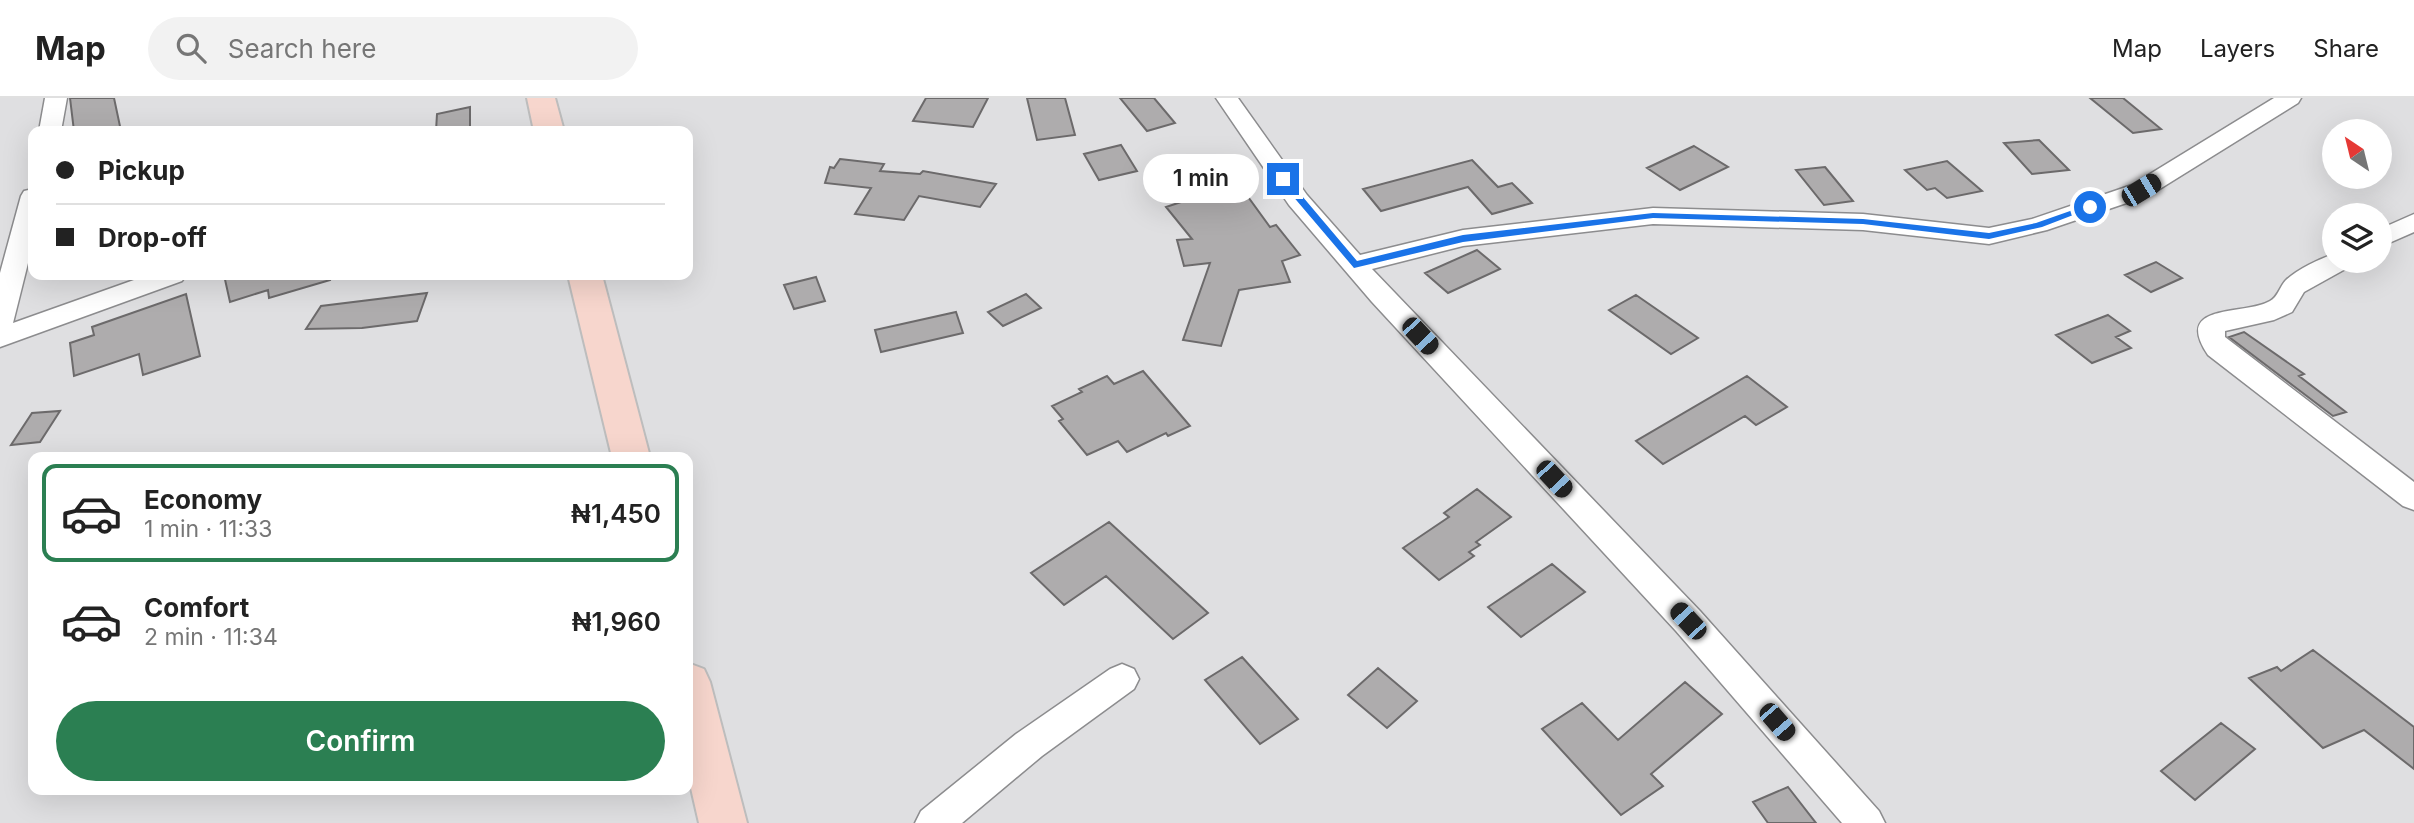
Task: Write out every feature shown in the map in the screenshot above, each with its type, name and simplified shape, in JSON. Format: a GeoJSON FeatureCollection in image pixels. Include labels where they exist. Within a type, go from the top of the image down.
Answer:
{"type":"FeatureCollection","features":[{"type":"Feature","properties":{"kind":"main road"},"geometry":{"type":"LineString","coordinates":[[541,98],[548,126]]}},
{"type":"Feature","properties":{"kind":"main road"},"geometry":{"type":"LineString","coordinates":[[585,280],[630,452]]}},
{"type":"Feature","properties":{"kind":"main road"},"geometry":{"type":"LineString","coordinates":[[693,702],[723,823]]}},
{"type":"Feature","properties":{"kind":"street"},"geometry":{"type":"LineString","coordinates":[[51,126],[55,98]]}},
{"type":"Feature","properties":{"kind":"street"},"geometry":{"type":"LineString","coordinates":[[1227,98],[1297,200],[1354,265],[1688,621],[1866,823]]}},
{"type":"Feature","properties":{"kind":"street"},"geometry":{"type":"LineString","coordinates":[[1354,265],[1463,239],[1653,215],[1863,222],[1989,236],[2038,225],[2141,190],[2290,98]]}},
{"type":"Feature","properties":{"kind":"street"},"geometry":{"type":"LineString","coordinates":[[0,322],[28,215]]}},
{"type":"Feature","properties":{"kind":"street"},"geometry":{"type":"LineString","coordinates":[[2392,233],[2414,222]]}},
{"type":"Feature","properties":{"kind":"street"},"geometry":{"type":"LineString","coordinates":[[2322,271],[2294,287],[2283,306],[2265,314],[2232,318],[2213,326],[2211,338],[2218,348],[2414,498]]}},
{"type":"Feature","properties":{"kind":"street"},"geometry":{"type":"LineString","coordinates":[[0,338],[159,280]]}},
{"type":"Feature","properties":{"kind":"street"},"geometry":{"type":"LineString","coordinates":[[934,823],[1030,745],[1122,679]]}},
{"type":"Feature","properties":{"kind":"building"},"geometry":{"type":"Polygon","coordinates":[[[70,98],[114,98],[120,126],[73,126],[70,98]]]}},
{"type":"Feature","properties":{"kind":"building"},"geometry":{"type":"Polygon","coordinates":[[[926,98],[988,98],[973,127],[913,121],[926,98]]]}},
{"type":"Feature","properties":{"kind":"building"},"geometry":{"type":"Polygon","coordinates":[[[1027,98],[1065,98],[1075,135],[1037,140],[1027,98]]]}},
{"type":"Feature","properties":{"kind":"building"},"geometry":{"type":"Polygon","coordinates":[[[1120,98],[1154,98],[1175,123],[1147,131],[1120,98]]]}},
{"type":"Feature","properties":{"kind":"building"},"geometry":{"type":"Polygon","coordinates":[[[2090,98],[2123,98],[2161,129],[2133,133],[2090,98]]]}},
{"type":"Feature","properties":{"kind":"building"},"geometry":{"type":"Polygon","coordinates":[[[470,107],[470,126],[436,126],[437,114],[470,107]]]}},
{"type":"Feature","properties":{"kind":"building"},"geometry":{"type":"Polygon","coordinates":[[[2039,140],[2069,170],[2032,174],[2004,143],[2039,140]]]}},
{"type":"Feature","properties":{"kind":"building"},"geometry":{"type":"Polygon","coordinates":[[[1121,145],[1137,171],[1099,180],[1084,154],[1121,145]]]}},
{"type":"Feature","properties":{"kind":"building"},"geometry":{"type":"Polygon","coordinates":[[[1694,146],[1728,167],[1680,190],[1647,168],[1694,146]]]}},
{"type":"Feature","properties":{"kind":"building"},"geometry":{"type":"Polygon","coordinates":[[[840,159],[884,164],[880,171],[920,174],[923,171],[996,184],[980,207],[919,196],[904,220],[855,214],[871,188],[825,183],[830,167],[834,168],[840,159]]]}},
{"type":"Feature","properties":{"kind":"building"},"geometry":{"type":"Polygon","coordinates":[[[1472,160],[1498,187],[1512,183],[1532,203],[1492,214],[1468,187],[1381,211],[1363,189],[1472,160]]]}},
{"type":"Feature","properties":{"kind":"building"},"geometry":{"type":"Polygon","coordinates":[[[1947,161],[1982,191],[1947,198],[1935,188],[1927,190],[1905,170],[1947,161]]]}},
{"type":"Feature","properties":{"kind":"building"},"geometry":{"type":"Polygon","coordinates":[[[1825,167],[1853,201],[1824,205],[1796,170],[1825,167]]]}},
{"type":"Feature","properties":{"kind":"building"},"geometry":{"type":"Polygon","coordinates":[[[1238,183],[1270,227],[1276,225],[1300,255],[1282,261],[1290,282],[1239,290],[1221,346],[1183,340],[1210,263],[1184,266],[1177,240],[1192,239],[1166,207],[1238,183]]]}},
{"type":"Feature","properties":{"kind":"building"},"geometry":{"type":"Polygon","coordinates":[[[1477,250],[1500,269],[1448,293],[1425,273],[1477,250]]]}},
{"type":"Feature","properties":{"kind":"building"},"geometry":{"type":"Polygon","coordinates":[[[2156,262],[2182,278],[2151,292],[2125,275],[2156,262]]]}},
{"type":"Feature","properties":{"kind":"building"},"geometry":{"type":"Polygon","coordinates":[[[816,277],[825,301],[794,309],[784,285],[816,277]]]}},
{"type":"Feature","properties":{"kind":"building"},"geometry":{"type":"Polygon","coordinates":[[[225,280],[330,280],[269,298],[268,290],[230,302],[225,280]]]}},
{"type":"Feature","properties":{"kind":"building"},"geometry":{"type":"Polygon","coordinates":[[[427,293],[417,321],[362,328],[306,329],[321,306],[427,293]]]}},
{"type":"Feature","properties":{"kind":"building"},"geometry":{"type":"Polygon","coordinates":[[[186,294],[200,356],[143,375],[139,354],[74,376],[70,343],[94,335],[92,327],[186,294]]]}},
{"type":"Feature","properties":{"kind":"building"},"geometry":{"type":"Polygon","coordinates":[[[1026,294],[1041,308],[1003,326],[988,312],[1026,294]]]}},
{"type":"Feature","properties":{"kind":"building"},"geometry":{"type":"Polygon","coordinates":[[[1636,295],[1698,338],[1671,354],[1609,310],[1636,295]]]}},
{"type":"Feature","properties":{"kind":"building"},"geometry":{"type":"Polygon","coordinates":[[[956,312],[963,333],[881,352],[875,330],[956,312]]]}},
{"type":"Feature","properties":{"kind":"building"},"geometry":{"type":"Polygon","coordinates":[[[2108,315],[2130,331],[2116,337],[2131,348],[2092,363],[2056,335],[2108,315]]]}},
{"type":"Feature","properties":{"kind":"building"},"geometry":{"type":"Polygon","coordinates":[[[2244,332],[2304,374],[2299,376],[2346,412],[2333,416],[2229,337],[2244,332]]]}},
{"type":"Feature","properties":{"kind":"building"},"geometry":{"type":"Polygon","coordinates":[[[1143,371],[1190,426],[1168,436],[1166,433],[1127,452],[1118,441],[1087,455],[1059,421],[1063,419],[1052,406],[1107,376],[1114,384],[1143,371]]]}},
{"type":"Feature","properties":{"kind":"building"},"geometry":{"type":"Polygon","coordinates":[[[1747,376],[1787,407],[1756,425],[1745,416],[1663,464],[1636,441],[1747,376]]]}},
{"type":"Feature","properties":{"kind":"building"},"geometry":{"type":"Polygon","coordinates":[[[60,411],[40,442],[11,445],[32,413],[60,411]]]}},
{"type":"Feature","properties":{"kind":"building"},"geometry":{"type":"Polygon","coordinates":[[[1477,489],[1511,517],[1476,542],[1480,545],[1469,552],[1474,556],[1439,580],[1403,548],[1449,517],[1444,513],[1477,489]]]}},
{"type":"Feature","properties":{"kind":"building"},"geometry":{"type":"Polygon","coordinates":[[[1109,522],[1208,613],[1173,639],[1106,576],[1064,605],[1031,573],[1109,522]]]}},
{"type":"Feature","properties":{"kind":"building"},"geometry":{"type":"Polygon","coordinates":[[[1552,564],[1585,592],[1521,637],[1488,607],[1552,564]]]}},
{"type":"Feature","properties":{"kind":"building"},"geometry":{"type":"Polygon","coordinates":[[[2313,650],[2414,727],[2414,769],[2364,730],[2323,748],[2249,678],[2277,667],[2281,671],[2313,650]]]}},
{"type":"Feature","properties":{"kind":"building"},"geometry":{"type":"Polygon","coordinates":[[[1242,657],[1298,719],[1260,744],[1205,680],[1242,657]]]}},
{"type":"Feature","properties":{"kind":"building"},"geometry":{"type":"Polygon","coordinates":[[[1378,668],[1417,701],[1387,728],[1348,695],[1378,668]]]}},
{"type":"Feature","properties":{"kind":"building"},"geometry":{"type":"Polygon","coordinates":[[[1685,682],[1722,714],[1651,774],[1663,786],[1621,815],[1542,729],[1582,703],[1618,740],[1685,682]]]}},
{"type":"Feature","properties":{"kind":"building"},"geometry":{"type":"Polygon","coordinates":[[[2221,723],[2255,749],[2195,800],[2161,771],[2221,723]]]}},
{"type":"Feature","properties":{"kind":"building"},"geometry":{"type":"Polygon","coordinates":[[[1788,787],[1816,823],[1768,823],[1753,802],[1788,787]]]}},
{"type":"Feature","properties":{"kind":"route"},"geometry":{"type":"LineString","coordinates":[[1283,179],[1297,200],[1354,265],[1463,239],[1653,215],[1863,222],[1989,236],[2038,225],[2090,207]]}}]}
